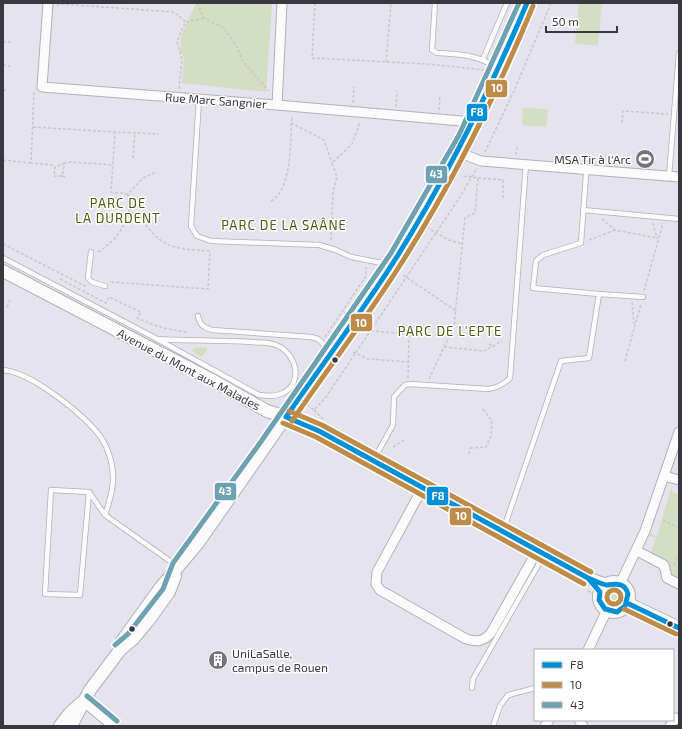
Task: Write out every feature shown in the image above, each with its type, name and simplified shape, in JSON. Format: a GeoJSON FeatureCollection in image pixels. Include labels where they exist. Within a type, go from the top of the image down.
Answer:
{"type":"FeatureCollection","features":[{"type":"Feature","properties":{"kind":"street"},"geometry":{"type":"LineString","coordinates":[[42,87],[48,3]]}},
{"type":"Feature","properties":{"kind":"street"},"geometry":{"type":"LineString","coordinates":[[277,100],[282,3]]}},
{"type":"Feature","properties":{"kind":"street"},"geometry":{"type":"LineString","coordinates":[[60,726],[69,714],[83,701],[120,650],[122,641],[161,587],[179,567],[332,352],[389,268],[419,221],[458,152],[498,71],[527,3]]}},
{"type":"Feature","properties":{"kind":"street","name":"Rue Marc Sangnier"},"geometry":{"type":"LineString","coordinates":[[42,87],[199,99],[277,100],[292,106],[473,122]]}},
{"type":"Feature","properties":{"kind":"street"},"geometry":{"type":"LineString","coordinates":[[458,152],[481,161],[679,177]]}},
{"type":"Feature","properties":{"kind":"street","name":"Avenue du Mont aux Malades"},"geometry":{"type":"LineString","coordinates":[[3,271],[212,380],[264,409],[319,431],[422,489],[503,532],[540,553],[585,583],[601,591]]}},
{"type":"Feature","properties":{"kind":"street"},"geometry":{"type":"LineString","coordinates":[[620,584],[637,552],[679,432]]}},
{"type":"Feature","properties":{"kind":"street"},"geometry":{"type":"LineString","coordinates":[[664,476],[679,480]]}},
{"type":"Feature","properties":{"kind":"street"},"geometry":{"type":"LineString","coordinates":[[422,489],[377,572],[376,584],[380,590],[466,639],[477,642],[486,639],[491,634],[540,553]]}},
{"type":"Feature","properties":{"kind":"street"},"geometry":{"type":"LineString","coordinates":[[637,552],[664,564],[667,578],[679,584]]}},
{"type":"Feature","properties":{"kind":"street"},"geometry":{"type":"LineString","coordinates":[[611,583],[620,584],[627,590],[627,603],[624,608],[617,612],[607,610],[601,605],[601,591],[611,583]]}},
{"type":"Feature","properties":{"kind":"street"},"geometry":{"type":"LineString","coordinates":[[627,603],[679,628]]}},
{"type":"Feature","properties":{"kind":"street"},"geometry":{"type":"LineString","coordinates":[[588,649],[607,610]]}},
{"type":"Feature","properties":{"kind":"street"},"geometry":{"type":"LineString","coordinates":[[71,726],[76,719],[83,701]]}},
{"type":"Feature","properties":{"kind":"street"},"geometry":{"type":"LineString","coordinates":[[83,701],[113,726]]}},
{"type":"Feature","properties":{"kind":"lane"},"geometry":{"type":"LineString","coordinates":[[435,3],[432,50],[437,53],[483,59],[498,71]]}},
{"type":"Feature","properties":{"kind":"lane"},"geometry":{"type":"LineString","coordinates":[[483,59],[507,3]]}},
{"type":"Feature","properties":{"kind":"lane"},"geometry":{"type":"LineString","coordinates":[[669,176],[679,53]]}},
{"type":"Feature","properties":{"kind":"lane"},"geometry":{"type":"LineString","coordinates":[[199,99],[191,226],[197,236],[211,241],[319,245],[331,248],[351,257],[382,263],[389,268]]}},
{"type":"Feature","properties":{"kind":"lane"},"geometry":{"type":"LineString","coordinates":[[372,461],[393,425],[394,397],[405,385],[491,388],[505,383],[510,378],[526,164]]}},
{"type":"Feature","properties":{"kind":"lane"},"geometry":{"type":"LineString","coordinates":[[586,175],[581,243],[543,255],[536,261],[533,288],[643,297]]}},
{"type":"Feature","properties":{"kind":"lane"},"geometry":{"type":"LineString","coordinates":[[583,210],[679,219]]}},
{"type":"Feature","properties":{"kind":"lane"},"geometry":{"type":"LineString","coordinates":[[90,254],[88,278],[103,285]]}},
{"type":"Feature","properties":{"kind":"lane"},"geometry":{"type":"LineString","coordinates":[[3,258],[157,339],[259,395],[272,396],[284,393],[293,383],[296,372],[294,360],[286,350],[275,344],[221,340],[157,339]]}},
{"type":"Feature","properties":{"kind":"lane"},"geometry":{"type":"LineString","coordinates":[[503,532],[561,361],[589,358],[599,294]]}},
{"type":"Feature","properties":{"kind":"lane"},"geometry":{"type":"LineString","coordinates":[[198,316],[200,323],[204,328],[212,330],[311,337],[322,342],[332,352]]}},
{"type":"Feature","properties":{"kind":"lane"},"geometry":{"type":"LineString","coordinates":[[3,370],[12,371],[37,383],[55,394],[99,436],[111,461],[114,484],[105,515]]}},
{"type":"Feature","properties":{"kind":"lane"},"geometry":{"type":"LineString","coordinates":[[51,490],[89,492],[80,595],[45,594],[51,490]]}},
{"type":"Feature","properties":{"kind":"lane"},"geometry":{"type":"LineString","coordinates":[[89,492],[105,515],[179,567]]}},
{"type":"Feature","properties":{"kind":"lane"},"geometry":{"type":"LineString","coordinates":[[472,688],[473,679],[540,553]]}},
{"type":"Feature","properties":{"kind":"lane"},"geometry":{"type":"LineString","coordinates":[[493,726],[500,706],[508,695],[534,688]]}},
{"type":"Feature","properties":{"kind":"path"},"geometry":{"type":"LineString","coordinates":[[197,3],[204,18],[224,28],[237,47],[243,62],[264,83],[266,89],[277,100]]}},
{"type":"Feature","properties":{"kind":"path"},"geometry":{"type":"LineString","coordinates":[[316,3],[312,58],[427,64],[498,71]]}},
{"type":"Feature","properties":{"kind":"path"},"geometry":{"type":"LineString","coordinates":[[386,62],[391,3]]}},
{"type":"Feature","properties":{"kind":"path"},"geometry":{"type":"LineString","coordinates":[[314,410],[326,397],[472,177],[514,91],[551,3]]}},
{"type":"Feature","properties":{"kind":"path"},"geometry":{"type":"LineString","coordinates":[[47,19],[59,4],[174,12],[186,22]]}},
{"type":"Feature","properties":{"kind":"path"},"geometry":{"type":"LineString","coordinates":[[178,97],[182,60],[177,42],[180,31],[186,22],[204,18]]}},
{"type":"Feature","properties":{"kind":"path"},"geometry":{"type":"LineString","coordinates":[[3,42],[12,42]]}},
{"type":"Feature","properties":{"kind":"path"},"geometry":{"type":"LineString","coordinates":[[3,65],[10,66]]}},
{"type":"Feature","properties":{"kind":"path"},"geometry":{"type":"LineString","coordinates":[[30,163],[34,91],[42,87]]}},
{"type":"Feature","properties":{"kind":"path"},"geometry":{"type":"LineString","coordinates":[[332,163],[352,144],[357,112],[354,87]]}},
{"type":"Feature","properties":{"kind":"path"},"geometry":{"type":"LineString","coordinates":[[3,90],[8,91]]}},
{"type":"Feature","properties":{"kind":"path"},"geometry":{"type":"LineString","coordinates":[[395,115],[397,90]]}},
{"type":"Feature","properties":{"kind":"path"},"geometry":{"type":"LineString","coordinates":[[438,119],[440,94]]}},
{"type":"Feature","properties":{"kind":"path"},"geometry":{"type":"LineString","coordinates":[[271,201],[279,194],[289,168],[292,106]]}},
{"type":"Feature","properties":{"kind":"path"},"geometry":{"type":"LineString","coordinates":[[622,123],[624,111],[674,114]]}},
{"type":"Feature","properties":{"kind":"path"},"geometry":{"type":"LineString","coordinates":[[291,123],[324,140],[337,177],[333,192],[331,248]]}},
{"type":"Feature","properties":{"kind":"path"},"geometry":{"type":"LineString","coordinates":[[32,127],[159,134]]}},
{"type":"Feature","properties":{"kind":"path"},"geometry":{"type":"LineString","coordinates":[[115,132],[111,192],[128,194]]}},
{"type":"Feature","properties":{"kind":"path"},"geometry":{"type":"LineString","coordinates":[[133,158],[135,133]]}},
{"type":"Feature","properties":{"kind":"path"},"geometry":{"type":"LineString","coordinates":[[3,160],[52,164],[55,167]]}},
{"type":"Feature","properties":{"kind":"path"},"geometry":{"type":"LineString","coordinates":[[55,167],[71,162],[112,165]]}},
{"type":"Feature","properties":{"kind":"path"},"geometry":{"type":"LineString","coordinates":[[55,167],[54,176],[64,176],[65,163]]}},
{"type":"Feature","properties":{"kind":"path"},"geometry":{"type":"LineString","coordinates":[[90,254],[105,248],[114,240],[126,222],[128,212],[128,194],[143,178],[156,172]]}},
{"type":"Feature","properties":{"kind":"path"},"geometry":{"type":"LineString","coordinates":[[462,176],[503,180],[503,199]]}},
{"type":"Feature","properties":{"kind":"path"},"geometry":{"type":"LineString","coordinates":[[429,385],[429,376],[454,326],[465,218],[475,213],[478,178]]}},
{"type":"Feature","properties":{"kind":"path"},"geometry":{"type":"LineString","coordinates":[[592,211],[615,230],[657,238]]}},
{"type":"Feature","properties":{"kind":"path"},"geometry":{"type":"LineString","coordinates":[[103,285],[106,282],[208,289],[210,251],[187,249],[163,244],[150,231],[139,214],[128,212]]}},
{"type":"Feature","properties":{"kind":"path"},"geometry":{"type":"LineString","coordinates":[[651,216],[658,242]]}},
{"type":"Feature","properties":{"kind":"path"},"geometry":{"type":"LineString","coordinates":[[625,360],[665,218]]}},
{"type":"Feature","properties":{"kind":"path"},"geometry":{"type":"LineString","coordinates":[[431,230],[449,240],[462,244]]}},
{"type":"Feature","properties":{"kind":"path"},"geometry":{"type":"LineString","coordinates":[[581,243],[615,230]]}},
{"type":"Feature","properties":{"kind":"path"},"geometry":{"type":"LineString","coordinates":[[3,244],[92,290],[91,295],[106,303],[110,297],[141,312],[137,318],[150,325]]}},
{"type":"Feature","properties":{"kind":"path"},"geometry":{"type":"LineString","coordinates":[[322,342],[366,276],[366,259]]}},
{"type":"Feature","properties":{"kind":"path"},"geometry":{"type":"LineString","coordinates":[[403,275],[456,310]]}},
{"type":"Feature","properties":{"kind":"path"},"geometry":{"type":"LineString","coordinates":[[632,296],[635,326]]}},
{"type":"Feature","properties":{"kind":"path"},"geometry":{"type":"LineString","coordinates":[[7,306],[10,300]]}},
{"type":"Feature","properties":{"kind":"path"},"geometry":{"type":"LineString","coordinates":[[370,331],[412,334]]}},
{"type":"Feature","properties":{"kind":"path"},"geometry":{"type":"LineString","coordinates":[[408,384],[409,334]]}},
{"type":"Feature","properties":{"kind":"path"},"geometry":{"type":"LineString","coordinates":[[444,347],[484,351],[494,347],[502,341]]}},
{"type":"Feature","properties":{"kind":"path"},"geometry":{"type":"LineString","coordinates":[[489,344],[494,347]]}},
{"type":"Feature","properties":{"kind":"path"},"geometry":{"type":"LineString","coordinates":[[353,352],[368,359],[409,362]]}},
{"type":"Feature","properties":{"kind":"path"},"geometry":{"type":"LineString","coordinates":[[307,404],[327,424]]}},
{"type":"Feature","properties":{"kind":"path"},"geometry":{"type":"LineString","coordinates":[[469,454],[470,448],[486,447],[491,436],[492,421],[482,408]]}},
{"type":"Feature","properties":{"kind":"path"},"geometry":{"type":"LineString","coordinates":[[393,447],[404,440]]}},
{"type":"Feature","properties":{"kind":"path"},"geometry":{"type":"LineString","coordinates":[[663,520],[679,528]]}},
{"type":"Feature","properties":{"kind":"path"},"geometry":{"type":"LineString","coordinates":[[585,583],[601,591]]}},
{"type":"Feature","properties":{"kind":"green space"},"geometry":{"type":"Polygon","coordinates":[[[196,3],[272,3],[266,92],[182,83],[184,58],[180,50],[181,36],[196,3]]]}},
{"type":"Feature","properties":{"kind":"green space"},"geometry":{"type":"Polygon","coordinates":[[[579,3],[602,3],[598,46],[575,43],[579,3]]]}},
{"type":"Feature","properties":{"kind":"green space"},"geometry":{"type":"Polygon","coordinates":[[[523,108],[548,109],[546,127],[522,125],[523,108]]]}},
{"type":"Feature","properties":{"kind":"green space"},"geometry":{"type":"Polygon","coordinates":[[[206,347],[207,350],[202,357],[192,351],[194,348],[206,347]]]}},
{"type":"Feature","properties":{"kind":"green space"},"geometry":{"type":"Polygon","coordinates":[[[671,488],[673,492],[679,495],[679,584],[666,571],[649,558],[656,538],[648,535],[649,532],[657,536],[671,488]]]}},
{"type":"Feature","properties":{"kind":"green space"},"geometry":{"type":"Polygon","coordinates":[[[611,591],[615,591],[619,597],[615,603],[611,603],[607,599],[607,595],[611,591]]]}},
{"type":"Feature","properties":{"kind":"transit line","name":"43"},"geometry":{"type":"LineString","coordinates":[[115,645],[128,634],[163,589],[173,563],[260,443],[391,253],[459,135],[519,3]]}},
{"type":"Feature","properties":{"kind":"transit line","name":"F8"},"geometry":{"type":"LineString","coordinates":[[286,417],[371,296],[416,225],[467,132],[527,3]]}},
{"type":"Feature","properties":{"kind":"transit line","name":"10"},"geometry":{"type":"LineString","coordinates":[[292,421],[377,300],[441,198],[490,103],[533,6]]}},
{"type":"Feature","properties":{"kind":"transit line","name":"10"},"geometry":{"type":"LineString","coordinates":[[289,411],[322,425],[591,572]]}},
{"type":"Feature","properties":{"kind":"transit line","name":"F8"},"geometry":{"type":"LineString","coordinates":[[286,417],[319,431],[588,578]]}},
{"type":"Feature","properties":{"kind":"transit line","name":"10"},"geometry":{"type":"LineString","coordinates":[[283,423],[316,437],[584,584]]}},
{"type":"Feature","properties":{"kind":"transit line","name":"F8"},"geometry":{"type":"LineString","coordinates":[[588,578],[605,585],[617,584],[625,587],[628,594],[625,606],[617,612],[605,609],[599,600],[600,592],[588,578]]}},
{"type":"Feature","properties":{"kind":"transit line","name":"10"},"geometry":{"type":"LineString","coordinates":[[611,590],[617,590],[621,594],[621,597],[621,600],[617,604],[611,604],[607,600],[607,594],[611,590]]}},
{"type":"Feature","properties":{"kind":"transit line","name":"F8"},"geometry":{"type":"LineString","coordinates":[[627,603],[679,628]]}},
{"type":"Feature","properties":{"kind":"transit line","name":"10"},"geometry":{"type":"LineString","coordinates":[[624,609],[676,634]]}},
{"type":"Feature","properties":{"kind":"transit line","name":"43"},"geometry":{"type":"LineString","coordinates":[[87,696],[117,721]]}},
{"type":"Feature","properties":{"kind":"place","name":"MSA Tir à l'Arc"},"geometry":{"type":"Point","coordinates":[645,159]}},
{"type":"Feature","properties":{"kind":"place","name":"UniLaSalle, campus de Rouen"},"geometry":{"type":"Point","coordinates":[218,660]}},
{"type":"Feature","properties":{"kind":"district","name":"PARC DE LA DURDENT"},"geometry":{"type":"Point","coordinates":[118,210]}},
{"type":"Feature","properties":{"kind":"district","name":"PARC DE LA SAÂNE"},"geometry":{"type":"Point","coordinates":[284,225]}},
{"type":"Feature","properties":{"kind":"district","name":"PARC DE L'EPTE"},"geometry":{"type":"Point","coordinates":[450,331]}}]}
